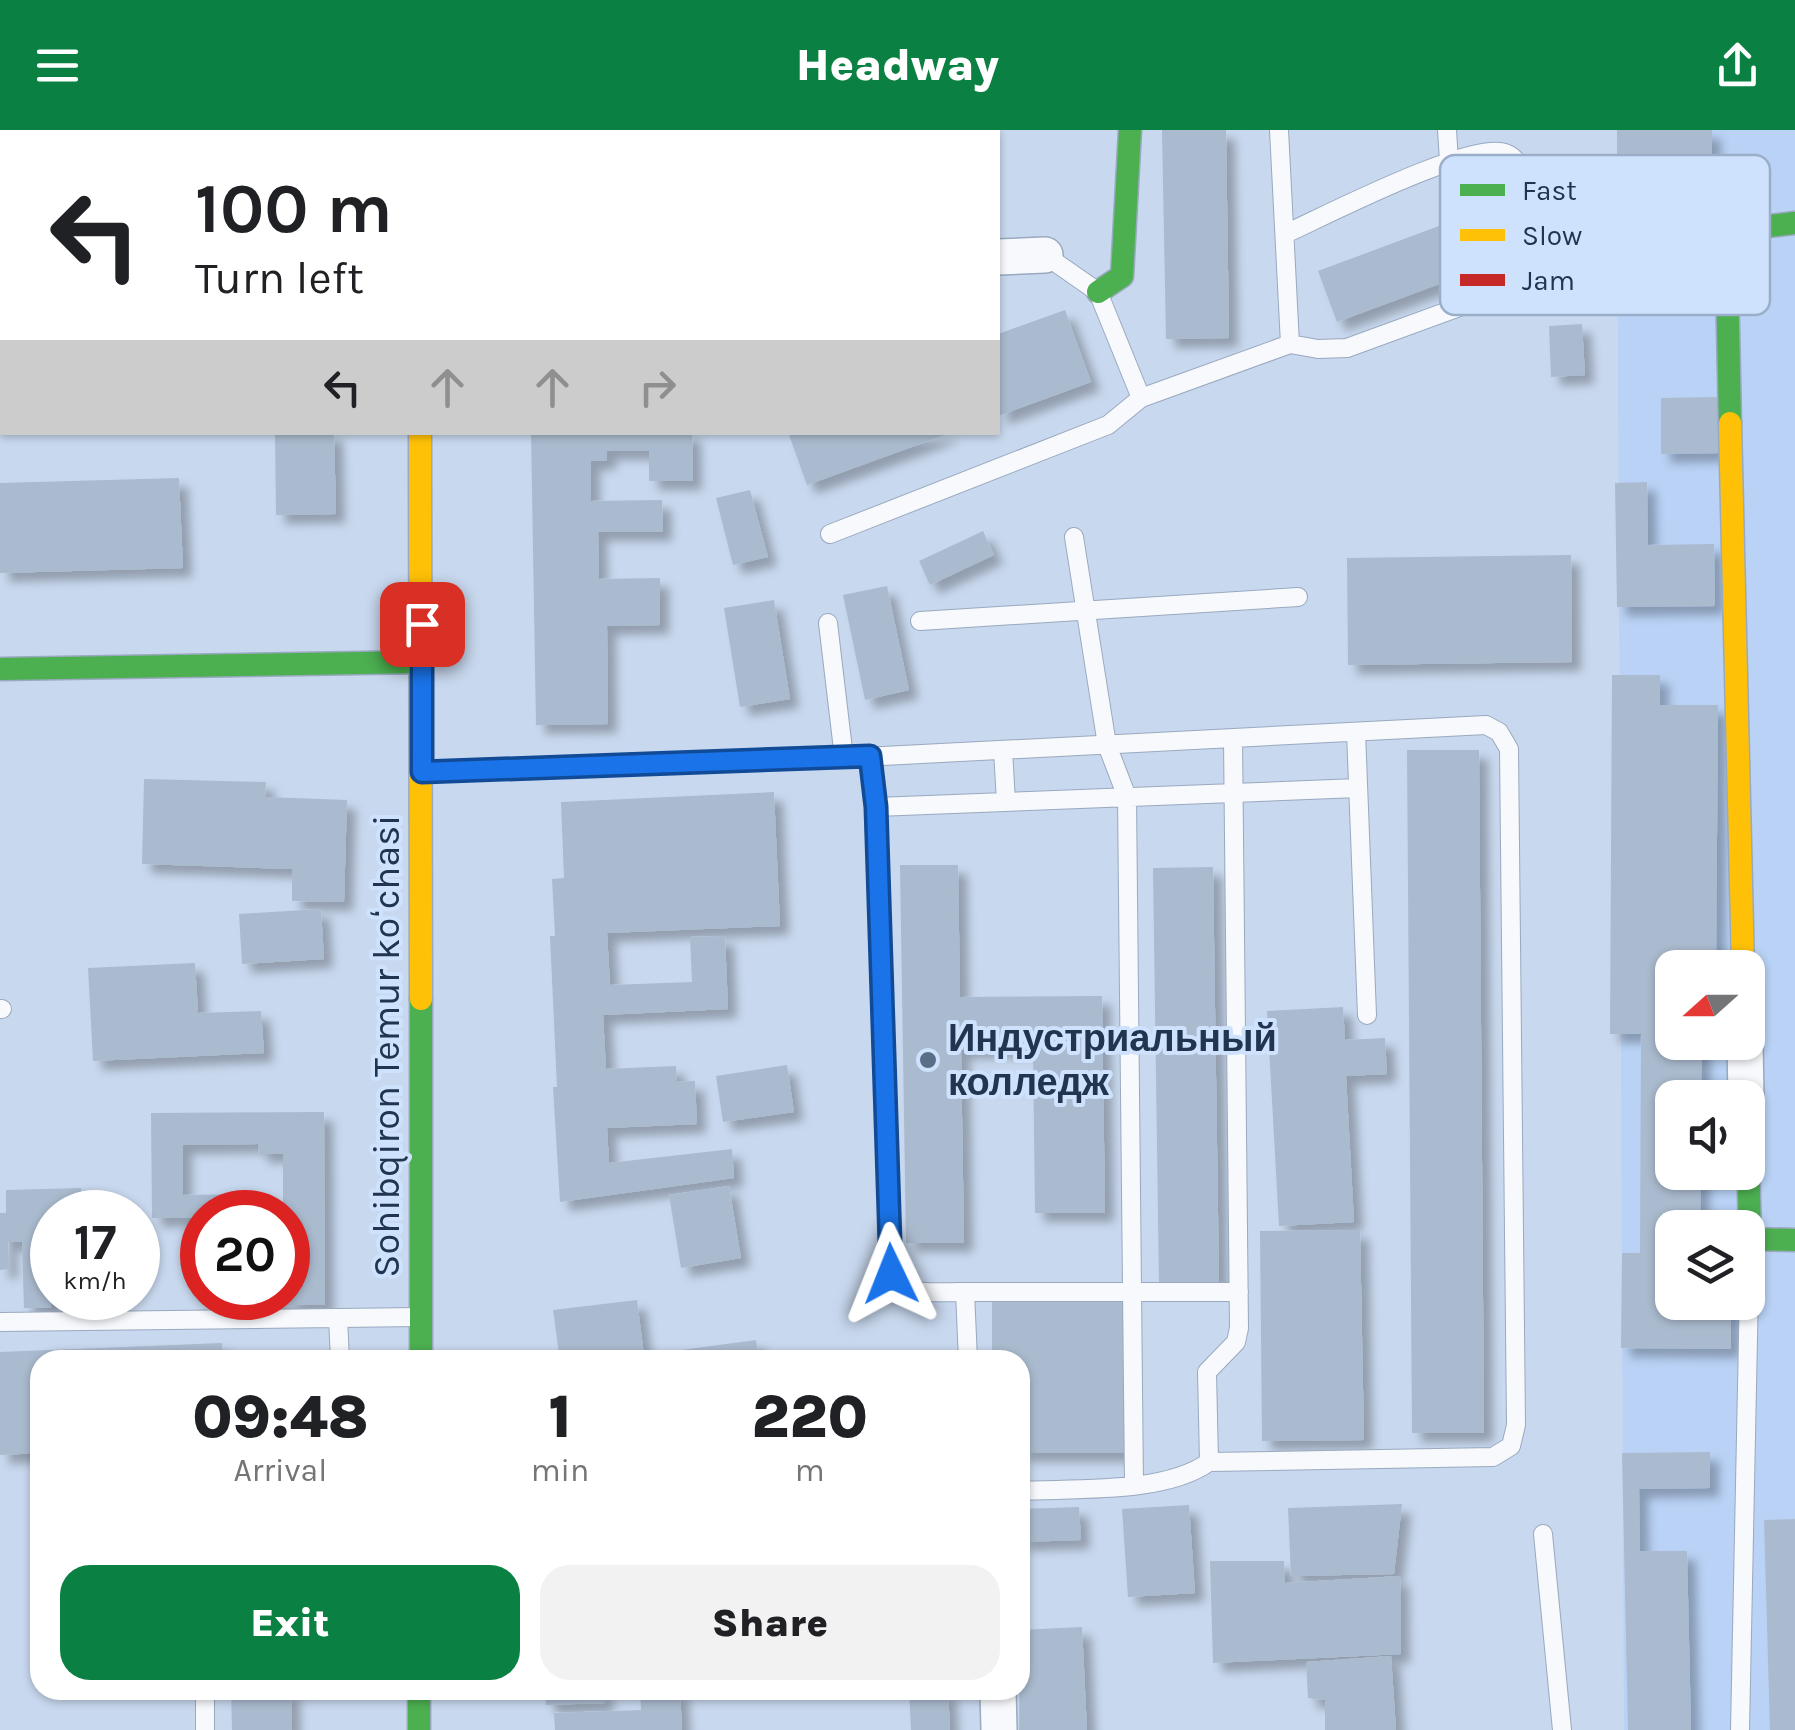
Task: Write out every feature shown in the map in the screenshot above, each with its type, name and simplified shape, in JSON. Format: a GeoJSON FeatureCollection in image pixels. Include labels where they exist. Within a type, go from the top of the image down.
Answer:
{"type":"FeatureCollection","features":[{"type":"Feature","properties":{"kind":"street"},"geometry":{"type":"LineString","coordinates":[[1098,292],[1122,276],[1130,130]]}},
{"type":"Feature","properties":{"kind":"street"},"geometry":{"type":"LineString","coordinates":[[1770,226],[1795,223]]}},
{"type":"Feature","properties":{"kind":"street"},"geometry":{"type":"LineString","coordinates":[[1000,257],[1045,255]]}},
{"type":"Feature","properties":{"kind":"street"},"geometry":{"type":"LineString","coordinates":[[1728,315],[1743,950]]}},
{"type":"Feature","properties":{"kind":"street","name":"Sohibqiron Temur koʻchasi"},"geometry":{"type":"LineString","coordinates":[[420,435],[421,1350]]}},
{"type":"Feature","properties":{"kind":"street"},"geometry":{"type":"LineString","coordinates":[[0,669],[422,662]]}},
{"type":"Feature","properties":{"kind":"street"},"geometry":{"type":"LineString","coordinates":[[1765,1239],[1795,1240]]}},
{"type":"Feature","properties":{"kind":"street"},"geometry":{"type":"LineString","coordinates":[[419,1700],[419,1730]]}},
{"type":"Feature","properties":{"kind":"street"},"geometry":{"type":"LineString","coordinates":[[998,1700],[1000,1730]]}},
{"type":"Feature","properties":{"kind":"lane"},"geometry":{"type":"LineString","coordinates":[[1279,130],[1290,344]]}},
{"type":"Feature","properties":{"kind":"lane"},"geometry":{"type":"LineString","coordinates":[[1448,130],[1449,155]]}},
{"type":"Feature","properties":{"kind":"lane"},"geometry":{"type":"LineString","coordinates":[[1470,155],[1488,150],[1509,155]]}},
{"type":"Feature","properties":{"kind":"lane"},"geometry":{"type":"LineString","coordinates":[[1285,234],[1440,165]]}},
{"type":"Feature","properties":{"kind":"lane"},"geometry":{"type":"LineString","coordinates":[[1045,255],[1098,292],[1141,398]]}},
{"type":"Feature","properties":{"kind":"lane"},"geometry":{"type":"LineString","coordinates":[[830,534],[1108,425],[1141,398],[1290,344],[1318,349],[1347,348],[1440,314]]}},
{"type":"Feature","properties":{"kind":"lane"},"geometry":{"type":"LineString","coordinates":[[1074,536],[1106,745],[1127,797],[1134,1485]]}},
{"type":"Feature","properties":{"kind":"lane"},"geometry":{"type":"LineString","coordinates":[[920,621],[1298,597]]}},
{"type":"Feature","properties":{"kind":"lane"},"geometry":{"type":"LineString","coordinates":[[828,623],[844,758]]}},
{"type":"Feature","properties":{"kind":"lane"},"geometry":{"type":"LineString","coordinates":[[422,772],[844,758],[1486,725],[1500,732],[1508,749],[1516,1425],[1510,1446],[1493,1457],[1210,1462],[1192,1474],[1134,1485],[1030,1490]]}},
{"type":"Feature","properties":{"kind":"lane"},"geometry":{"type":"LineString","coordinates":[[1356,732],[1368,1015]]}},
{"type":"Feature","properties":{"kind":"lane"},"geometry":{"type":"LineString","coordinates":[[1210,1462],[1207,1372],[1236,1342],[1239,1292],[1233,738]]}},
{"type":"Feature","properties":{"kind":"lane"},"geometry":{"type":"LineString","coordinates":[[1003,750],[1006,802]]}},
{"type":"Feature","properties":{"kind":"lane"},"geometry":{"type":"LineString","coordinates":[[870,756],[876,807],[891,1274],[898,1287],[910,1291],[965,1292],[1239,1292]]}},
{"type":"Feature","properties":{"kind":"lane"},"geometry":{"type":"LineString","coordinates":[[876,807],[1358,788]]}},
{"type":"Feature","properties":{"kind":"lane"},"geometry":{"type":"LineString","coordinates":[[965,1292],[968,1350]]}},
{"type":"Feature","properties":{"kind":"lane"},"geometry":{"type":"LineString","coordinates":[[0,1322],[421,1317]]}},
{"type":"Feature","properties":{"kind":"lane"},"geometry":{"type":"LineString","coordinates":[[338,1318],[340,1350]]}},
{"type":"Feature","properties":{"kind":"lane"},"geometry":{"type":"LineString","coordinates":[[1740,1730],[1748,1320]]}},
{"type":"Feature","properties":{"kind":"lane"},"geometry":{"type":"LineString","coordinates":[[1543,1534],[1562,1730]]}},
{"type":"Feature","properties":{"kind":"lane"},"geometry":{"type":"LineString","coordinates":[[206,1700],[206,1730]]}},
{"type":"Feature","properties":{"kind":"shaded area"},"geometry":{"type":"Polygon","coordinates":[[[1617,130],[1795,130],[1795,1730],[1624,1730],[1618,315],[1770,315],[1770,155],[1617,155],[1617,130]]]}},
{"type":"Feature","properties":{"kind":"building"},"geometry":{"type":"Polygon","coordinates":[[[1162,130],[1226,130],[1229,338],[1166,339],[1162,130]]]}},
{"type":"Feature","properties":{"kind":"building"},"geometry":{"type":"Polygon","coordinates":[[[1617,130],[1712,130],[1712,154],[1617,155],[1617,130]]]}},
{"type":"Feature","properties":{"kind":"building"},"geometry":{"type":"Polygon","coordinates":[[[1440,226],[1440,284],[1337,322],[1318,271],[1440,226]]]}},
{"type":"Feature","properties":{"kind":"building"},"geometry":{"type":"Polygon","coordinates":[[[1065,310],[1091,382],[1000,415],[1000,333],[1065,310]]]}},
{"type":"Feature","properties":{"kind":"building"},"geometry":{"type":"Polygon","coordinates":[[[1582,324],[1585,375],[1551,377],[1549,326],[1582,324]]]}},
{"type":"Feature","properties":{"kind":"building"},"geometry":{"type":"Polygon","coordinates":[[[1718,397],[1719,453],[1661,454],[1661,398],[1718,397]]]}},
{"type":"Feature","properties":{"kind":"building"},"geometry":{"type":"Polygon","coordinates":[[[275,435],[334,435],[336,514],[276,515],[275,435]]]}},
{"type":"Feature","properties":{"kind":"building"},"geometry":{"type":"Polygon","coordinates":[[[531,435],[692,435],[693,481],[649,481],[649,451],[607,451],[607,461],[591,461],[591,501],[662,500],[663,532],[598,532],[599,579],[660,578],[660,625],[607,626],[608,724],[536,725],[531,435]]]}},
{"type":"Feature","properties":{"kind":"building"},"geometry":{"type":"Polygon","coordinates":[[[789,435],[944,435],[807,485],[789,435]]]}},
{"type":"Feature","properties":{"kind":"building"},"geometry":{"type":"Polygon","coordinates":[[[179,478],[183,568],[0,573],[0,483],[179,478]]]}},
{"type":"Feature","properties":{"kind":"building"},"geometry":{"type":"Polygon","coordinates":[[[1647,482],[1648,545],[1714,544],[1715,606],[1617,607],[1615,483],[1647,482]]]}},
{"type":"Feature","properties":{"kind":"building"},"geometry":{"type":"Polygon","coordinates":[[[750,490],[768,557],[733,565],[716,498],[750,490]]]}},
{"type":"Feature","properties":{"kind":"building"},"geometry":{"type":"Polygon","coordinates":[[[983,531],[994,555],[930,585],[919,561],[983,531]]]}},
{"type":"Feature","properties":{"kind":"building"},"geometry":{"type":"Polygon","coordinates":[[[1571,555],[1572,662],[1348,665],[1347,558],[1571,555]]]}},
{"type":"Feature","properties":{"kind":"building"},"geometry":{"type":"Polygon","coordinates":[[[887,586],[909,690],[865,700],[843,595],[887,586]]]}},
{"type":"Feature","properties":{"kind":"building"},"geometry":{"type":"Polygon","coordinates":[[[774,600],[790,699],[740,707],[724,608],[774,600]]]}},
{"type":"Feature","properties":{"kind":"building"},"geometry":{"type":"Polygon","coordinates":[[[1612,675],[1660,675],[1660,705],[1718,705],[1716,950],[1655,950],[1655,1060],[1702,1060],[1701,1080],[1655,1080],[1655,1190],[1701,1190],[1700,1210],[1655,1210],[1655,1320],[1731,1320],[1731,1349],[1621,1348],[1622,1253],[1640,1253],[1641,1034],[1610,1034],[1612,675]]]}},
{"type":"Feature","properties":{"kind":"building"},"geometry":{"type":"Polygon","coordinates":[[[1407,750],[1479,750],[1484,1433],[1412,1433],[1407,750]]]}},
{"type":"Feature","properties":{"kind":"building"},"geometry":{"type":"Polygon","coordinates":[[[144,779],[266,782],[265,797],[347,800],[344,902],[292,901],[292,869],[142,864],[144,779]]]}},
{"type":"Feature","properties":{"kind":"building"},"geometry":{"type":"Polygon","coordinates":[[[774,792],[780,926],[607,933],[610,985],[692,982],[690,937],[725,936],[728,1009],[603,1015],[606,1069],[676,1066],[677,1082],[695,1081],[697,1124],[607,1128],[609,1163],[732,1149],[734,1178],[560,1202],[550,936],[555,936],[552,879],[564,878],[561,802],[774,792]]]}},
{"type":"Feature","properties":{"kind":"building"},"geometry":{"type":"Polygon","coordinates":[[[900,865],[958,865],[960,997],[1102,996],[1105,1213],[1035,1213],[1033,1049],[961,1050],[964,1243],[906,1243],[900,865]]]}},
{"type":"Feature","properties":{"kind":"building"},"geometry":{"type":"Polygon","coordinates":[[[1213,867],[1219,1283],[1159,1284],[1153,868],[1213,867]]]}},
{"type":"Feature","properties":{"kind":"building"},"geometry":{"type":"Polygon","coordinates":[[[321,909],[324,959],[242,964],[239,914],[321,909]]]}},
{"type":"Feature","properties":{"kind":"building"},"geometry":{"type":"Polygon","coordinates":[[[195,963],[198,1013],[261,1011],[264,1053],[93,1061],[88,968],[195,963]]]}},
{"type":"Feature","properties":{"kind":"building"},"geometry":{"type":"Polygon","coordinates":[[[1343,1007],[1345,1040],[1385,1038],[1387,1074],[1346,1076],[1354,1222],[1279,1226],[1267,1011],[1343,1007]]]}},
{"type":"Feature","properties":{"kind":"building"},"geometry":{"type":"Polygon","coordinates":[[[787,1065],[794,1112],[723,1122],[716,1076],[787,1065]]]}},
{"type":"Feature","properties":{"kind":"building"},"geometry":{"type":"Polygon","coordinates":[[[324,1112],[325,1305],[310,1305],[310,1190],[283,1190],[283,1154],[259,1154],[258,1144],[183,1145],[180,1218],[160,1218],[160,1190],[152,1190],[151,1113],[324,1112]]]}},
{"type":"Feature","properties":{"kind":"building"},"geometry":{"type":"Polygon","coordinates":[[[729,1186],[741,1258],[681,1268],[669,1195],[729,1186]]]}},
{"type":"Feature","properties":{"kind":"building"},"geometry":{"type":"Polygon","coordinates":[[[81,1188],[30,1190],[30,1308],[24,1308],[22,1242],[8,1242],[9,1269],[0,1270],[0,1213],[6,1213],[6,1190],[81,1188]]]}},
{"type":"Feature","properties":{"kind":"building"},"geometry":{"type":"Polygon","coordinates":[[[1360,1230],[1364,1440],[1262,1441],[1260,1231],[1360,1230]]]}},
{"type":"Feature","properties":{"kind":"building"},"geometry":{"type":"Polygon","coordinates":[[[1123,1296],[1124,1453],[1030,1453],[1030,1350],[992,1350],[992,1297],[1123,1296]]]}},
{"type":"Feature","properties":{"kind":"building"},"geometry":{"type":"Polygon","coordinates":[[[637,1300],[643,1350],[559,1350],[553,1310],[637,1300]]]}},
{"type":"Feature","properties":{"kind":"building"},"geometry":{"type":"Polygon","coordinates":[[[756,1340],[758,1350],[681,1350],[756,1340]]]}},
{"type":"Feature","properties":{"kind":"building"},"geometry":{"type":"Polygon","coordinates":[[[222,1343],[222,1350],[49,1350],[222,1343]]]}},
{"type":"Feature","properties":{"kind":"building"},"geometry":{"type":"Polygon","coordinates":[[[30,1351],[30,1454],[0,1455],[0,1352],[30,1351]]]}},
{"type":"Feature","properties":{"kind":"building"},"geometry":{"type":"Polygon","coordinates":[[[1710,1452],[1710,1488],[1639,1489],[1640,1551],[1687,1551],[1691,1730],[1628,1730],[1622,1453],[1710,1452]]]}},
{"type":"Feature","properties":{"kind":"building"},"geometry":{"type":"Polygon","coordinates":[[[1402,1504],[1394,1574],[1291,1576],[1288,1508],[1402,1504]]]}},
{"type":"Feature","properties":{"kind":"building"},"geometry":{"type":"Polygon","coordinates":[[[1189,1505],[1195,1593],[1128,1597],[1122,1509],[1189,1505]]]}},
{"type":"Feature","properties":{"kind":"building"},"geometry":{"type":"Polygon","coordinates":[[[1079,1507],[1081,1540],[1030,1542],[1030,1509],[1079,1507]]]}},
{"type":"Feature","properties":{"kind":"building"},"geometry":{"type":"Polygon","coordinates":[[[1795,1519],[1795,1730],[1770,1730],[1764,1520],[1795,1519]]]}},
{"type":"Feature","properties":{"kind":"building"},"geometry":{"type":"Polygon","coordinates":[[[1210,1561],[1284,1561],[1285,1583],[1400,1576],[1401,1654],[1213,1663],[1210,1561]]]}},
{"type":"Feature","properties":{"kind":"building"},"geometry":{"type":"Polygon","coordinates":[[[1082,1627],[1087,1730],[1019,1730],[1019,1700],[1030,1700],[1030,1630],[1082,1627]]]}},
{"type":"Feature","properties":{"kind":"building"},"geometry":{"type":"Polygon","coordinates":[[[1391,1656],[1396,1730],[1325,1730],[1325,1700],[1308,1698],[1306,1662],[1391,1656]]]}},
{"type":"Feature","properties":{"kind":"building"},"geometry":{"type":"Polygon","coordinates":[[[231,1700],[291,1700],[292,1730],[232,1730],[231,1700]]]}},
{"type":"Feature","properties":{"kind":"building"},"geometry":{"type":"Polygon","coordinates":[[[546,1700],[605,1700],[605,1703],[546,1705],[546,1700]]]}},
{"type":"Feature","properties":{"kind":"building"},"geometry":{"type":"Polygon","coordinates":[[[640,1700],[680,1700],[682,1730],[555,1730],[554,1713],[641,1710],[640,1700]]]}},
{"type":"Feature","properties":{"kind":"building"},"geometry":{"type":"Polygon","coordinates":[[[910,1700],[948,1700],[950,1730],[911,1730],[910,1700]]]}},
{"type":"Feature","properties":{"kind":"traffic: fast"},"geometry":{"type":"LineString","coordinates":[[1098,292],[1122,276],[1130,130]]}},
{"type":"Feature","properties":{"kind":"traffic: fast"},"geometry":{"type":"LineString","coordinates":[[1770,226],[1795,223]]}},
{"type":"Feature","properties":{"kind":"traffic: fast"},"geometry":{"type":"LineString","coordinates":[[1728,315],[1730,423]]}},
{"type":"Feature","properties":{"kind":"traffic: fast"},"geometry":{"type":"LineString","coordinates":[[0,669],[422,662]]}},
{"type":"Feature","properties":{"kind":"traffic: fast"},"geometry":{"type":"LineString","coordinates":[[421,999],[421,1350]]}},
{"type":"Feature","properties":{"kind":"traffic: fast"},"geometry":{"type":"LineString","coordinates":[[1749,1190],[1750,1239],[1795,1240]]}},
{"type":"Feature","properties":{"kind":"traffic: fast"},"geometry":{"type":"LineString","coordinates":[[419,1700],[419,1730]]}},
{"type":"Feature","properties":{"kind":"traffic: slow"},"geometry":{"type":"LineString","coordinates":[[1730,423],[1743,950]]}},
{"type":"Feature","properties":{"kind":"traffic: slow"},"geometry":{"type":"LineString","coordinates":[[420,435],[421,999]]}},
{"type":"Feature","properties":{"kind":"place","name":"Индустриальный колледж"},"geometry":{"type":"Point","coordinates":[928,1060]}},
{"type":"Feature","properties":{"kind":"route"},"geometry":{"type":"LineString","coordinates":[[422,624],[422,772],[870,756],[876,807],[891,1274]]}}]}
